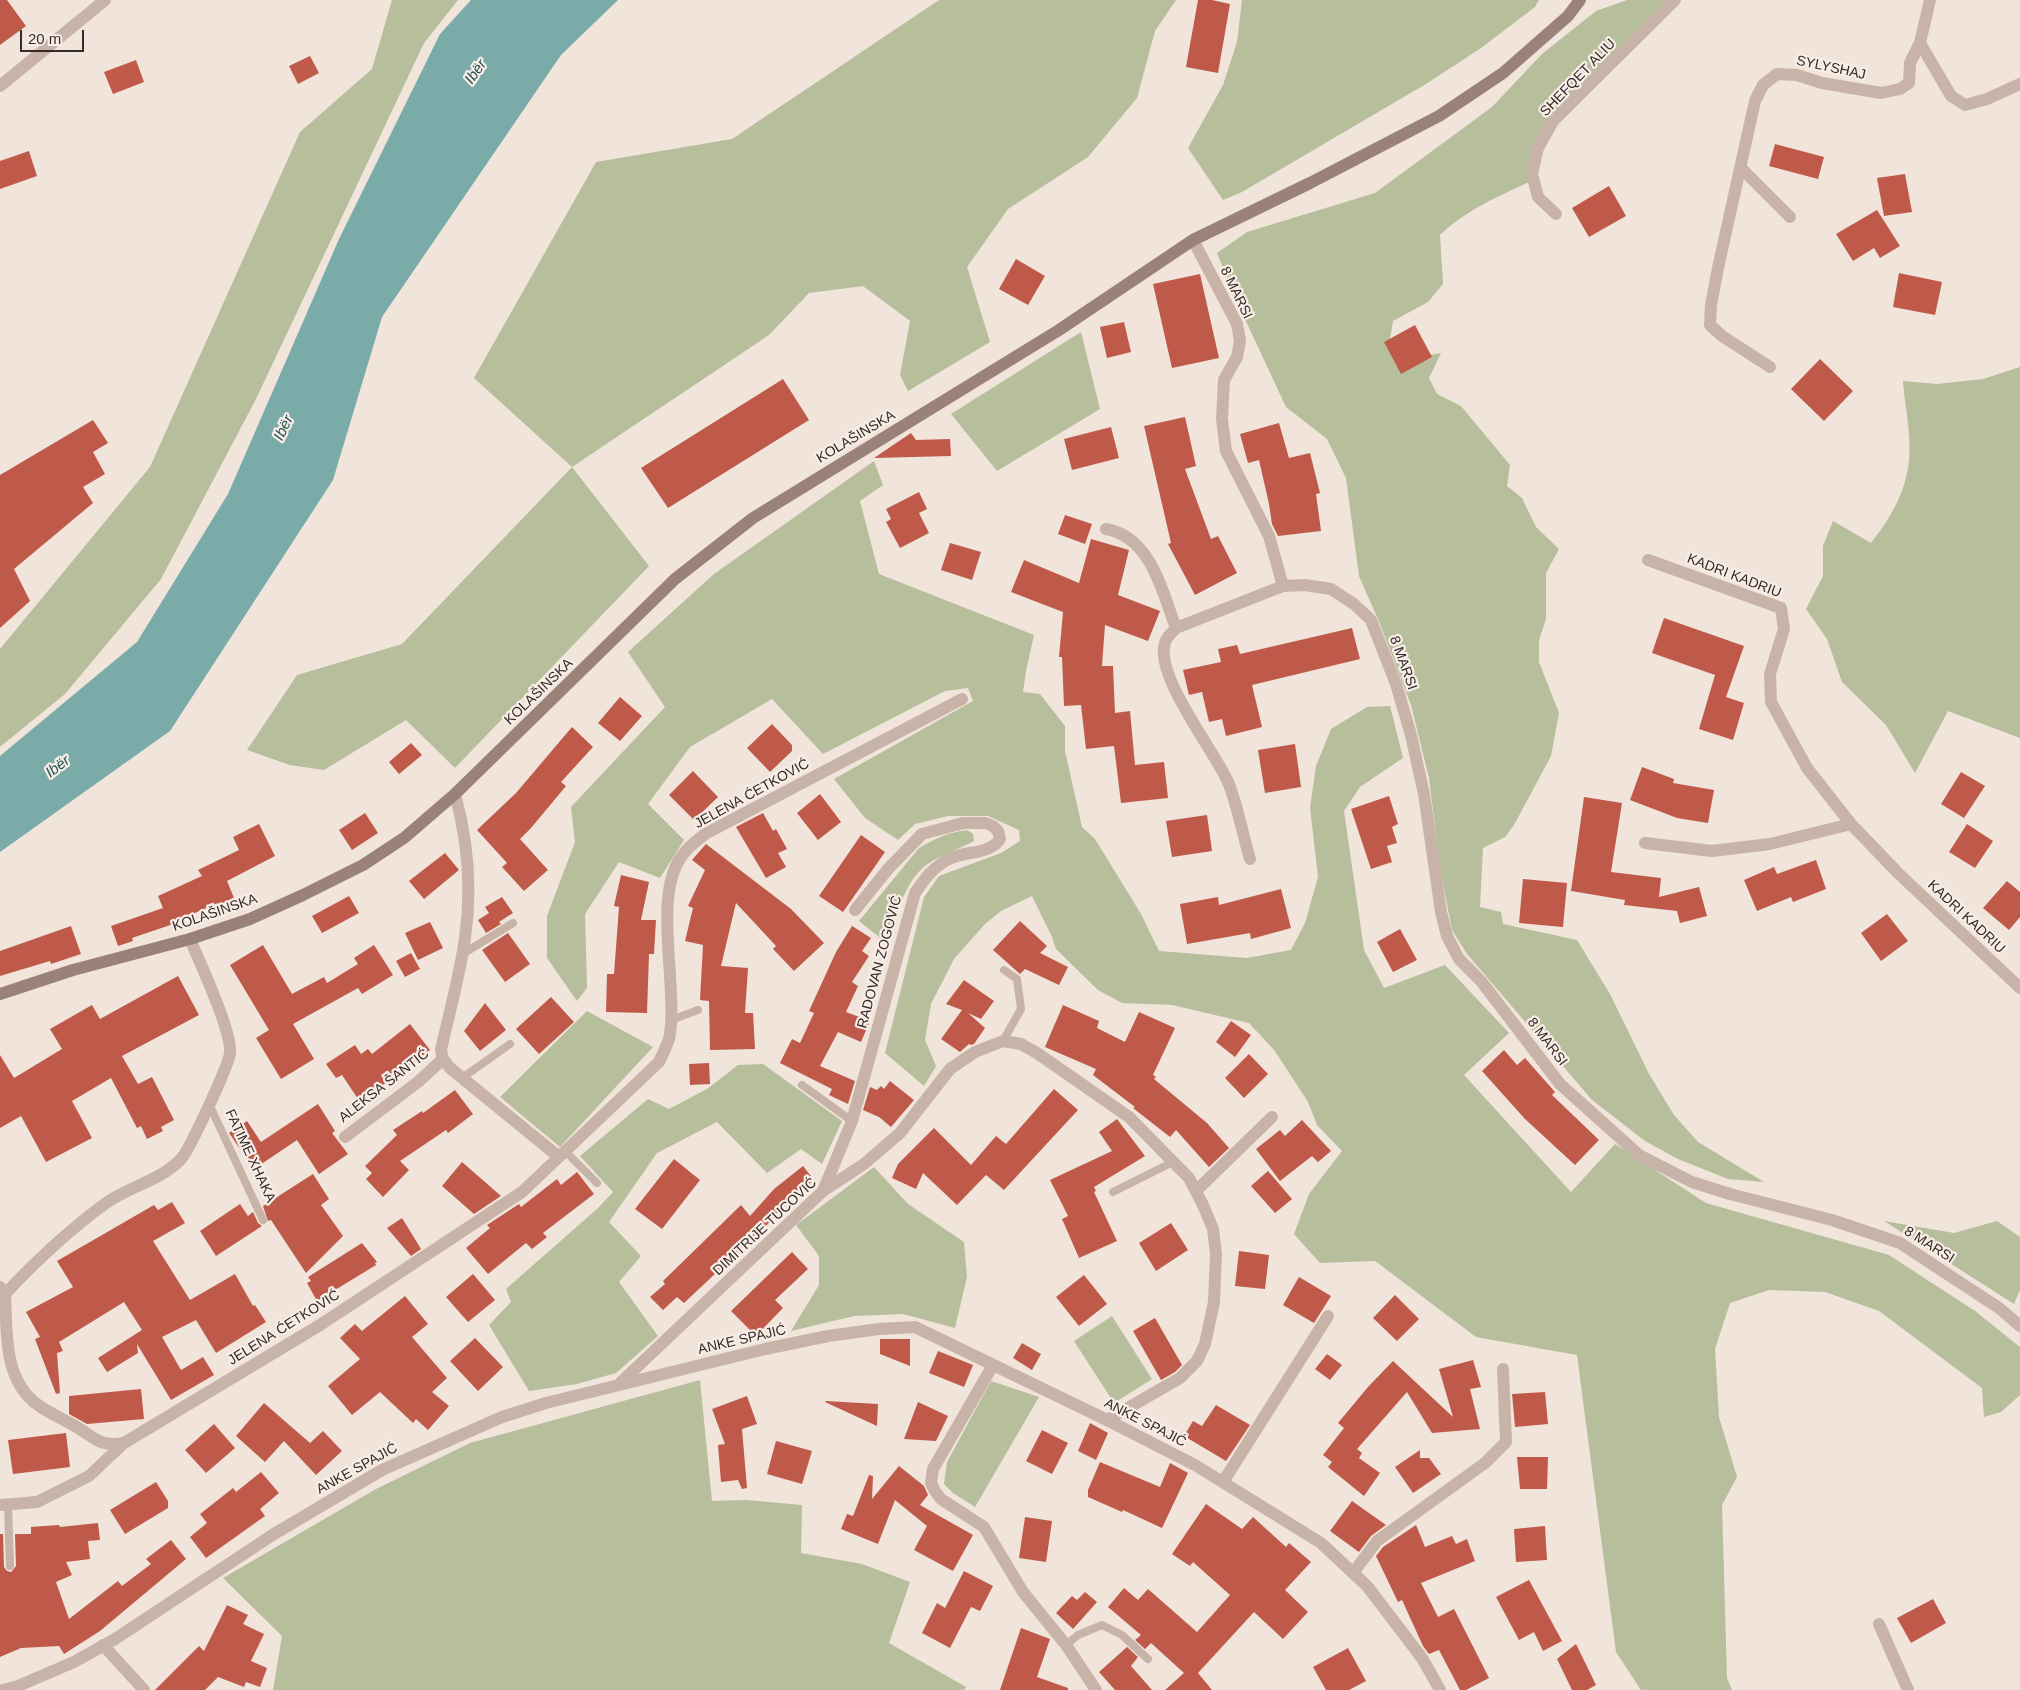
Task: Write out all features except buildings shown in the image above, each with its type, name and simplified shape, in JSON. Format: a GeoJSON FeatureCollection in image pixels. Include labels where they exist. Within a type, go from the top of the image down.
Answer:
{"type":"FeatureCollection","features":[{"type":"Feature","properties":{"kind":"main road","name":"KOLAŠINSKA"},"geometry":{"type":"LineString","coordinates":[[0,994],[73,970],[190,939],[250,919],[303,896],[363,865],[404,838],[456,794],[676,580],[753,518],[1060,330],[1193,240],[1310,183],[1439,116],[1503,73],[1568,16],[1580,0]]}},
{"type":"Feature","properties":{"kind":"street"},"geometry":{"type":"LineString","coordinates":[[0,86],[105,0]]}},
{"type":"Feature","properties":{"kind":"street","name":"SHEFQET ALIU"},"geometry":{"type":"LineString","coordinates":[[1556,214],[1538,197],[1532,174],[1538,148],[1553,121],[1675,0]]}},
{"type":"Feature","properties":{"kind":"street","name":"SYLYSHAJ"},"geometry":{"type":"LineString","coordinates":[[1770,367],[1722,336],[1710,325],[1711,305],[1756,100],[1763,85],[1778,74],[1796,75],[1822,83],[1881,93],[1900,89],[1909,83],[1910,63],[1920,43],[1931,0]]}},
{"type":"Feature","properties":{"kind":"street"},"geometry":{"type":"LineString","coordinates":[[1920,43],[1952,96],[1965,105],[1987,99],[2020,84]]}},
{"type":"Feature","properties":{"kind":"street"},"geometry":{"type":"LineString","coordinates":[[1741,168],[1790,217]]}},
{"type":"Feature","properties":{"kind":"street","name":"8 MARSI"},"geometry":{"type":"LineString","coordinates":[[1193,240],[1237,324],[1240,341],[1237,356],[1224,380],[1222,419],[1226,451],[1268,536],[1283,586]]}},
{"type":"Feature","properties":{"kind":"street"},"geometry":{"type":"LineString","coordinates":[[1106,529],[1119,531],[1139,546],[1151,564],[1176,628],[1165,641],[1163,654],[1165,669],[1228,782],[1250,859]]}},
{"type":"Feature","properties":{"kind":"street","name":"KADRI KADRIU"},"geometry":{"type":"LineString","coordinates":[[1648,560],[1781,608],[1784,629],[1770,674],[1771,702],[1808,768],[1851,824],[1898,873],[2020,988]]}},
{"type":"Feature","properties":{"kind":"street","name":"8 MARSI"},"geometry":{"type":"LineString","coordinates":[[1176,628],[1283,586],[1305,585],[1331,589],[1354,604],[1370,620],[1396,684],[1411,735],[1424,794],[1440,903],[1447,936],[1459,959],[1481,981],[1560,1084],[1639,1155],[1692,1182],[1730,1194],[1832,1220],[1900,1243],[1999,1308],[2020,1326]]}},
{"type":"Feature","properties":{"kind":"street","name":"JELENA ĆETKOVIĆ"},"geometry":{"type":"LineString","coordinates":[[4,1505],[37,1502],[89,1476],[124,1443],[320,1325],[522,1192],[659,1062],[670,1036],[671,1020],[669,900],[673,873],[679,860],[688,849],[705,834],[962,699]]}},
{"type":"Feature","properties":{"kind":"street","name":"ALEKSA ŠANTIĆ"},"geometry":{"type":"LineString","coordinates":[[456,794],[464,826],[468,880],[465,939],[440,1050],[443,1059],[462,1078],[562,1154]]}},
{"type":"Feature","properties":{"kind":"street","name":"RADOVAN ZOGOVIĆ"},"geometry":{"type":"LineString","coordinates":[[823,1191],[852,1121],[915,893],[931,870],[952,858],[994,846],[1000,838],[998,831],[993,826],[984,823],[963,823],[922,834],[888,869],[855,910]]}},
{"type":"Feature","properties":{"kind":"street"},"geometry":{"type":"LineString","coordinates":[[1644,843],[1712,851],[1770,844],[1851,824]]}},
{"type":"Feature","properties":{"kind":"street","name":"FATIME XHAKA"},"geometry":{"type":"LineString","coordinates":[[124,1443],[112,1445],[101,1443],[37,1404],[19,1386],[4,1356],[2,1291],[44,1253],[108,1202],[166,1173],[183,1158],[226,1069],[230,1052],[228,1034],[190,939]]}},
{"type":"Feature","properties":{"kind":"street"},"geometry":{"type":"LineString","coordinates":[[1003,1041],[1021,1044],[1037,1053],[1129,1117],[1189,1178],[1203,1204],[1212,1229],[1216,1254],[1214,1302],[1205,1344],[1197,1362],[1180,1378],[1106,1420]]}},
{"type":"Feature","properties":{"kind":"street","name":"DIMITRIJE TUCOVIĆ"},"geometry":{"type":"LineString","coordinates":[[618,1385],[823,1191],[864,1164],[900,1133],[950,1069],[975,1052],[1003,1041]]}},
{"type":"Feature","properties":{"kind":"street","name":"ALEKSA ŠANTIĆ"},"geometry":{"type":"LineString","coordinates":[[345,1137],[418,1082],[443,1059]]}},
{"type":"Feature","properties":{"kind":"street"},"geometry":{"type":"LineString","coordinates":[[1196,1191],[1272,1117]]}},
{"type":"Feature","properties":{"kind":"street"},"geometry":{"type":"LineString","coordinates":[[1223,1482],[1328,1316]]}},
{"type":"Feature","properties":{"kind":"street","name":"ANKE SPAJIĆ"},"geometry":{"type":"LineString","coordinates":[[4,1690],[18,1688],[74,1662],[274,1534],[382,1470],[502,1417],[546,1403],[618,1385],[828,1336],[879,1329],[915,1327],[1195,1465],[1321,1544],[1367,1586],[1422,1658],[1440,1690]]}},
{"type":"Feature","properties":{"kind":"street"},"geometry":{"type":"LineString","coordinates":[[992,1365],[933,1469],[931,1483],[935,1492],[942,1499],[984,1527],[1024,1592],[1066,1645],[1096,1690]]}},
{"type":"Feature","properties":{"kind":"street"},"geometry":{"type":"LineString","coordinates":[[1353,1573],[1377,1541],[1485,1463],[1506,1442],[1503,1369]]}},
{"type":"Feature","properties":{"kind":"street"},"geometry":{"type":"LineString","coordinates":[[1879,1624],[1908,1690]]}},
{"type":"Feature","properties":{"kind":"street"},"geometry":{"type":"LineString","coordinates":[[103,1645],[144,1690]]}},
{"type":"Feature","properties":{"kind":"lane"},"geometry":{"type":"LineString","coordinates":[[461,955],[513,924]]}},
{"type":"Feature","properties":{"kind":"lane"},"geometry":{"type":"LineString","coordinates":[[1003,1041],[1021,1010],[1017,980],[1004,970]]}},
{"type":"Feature","properties":{"kind":"lane"},"geometry":{"type":"LineString","coordinates":[[671,1020],[698,1010]]}},
{"type":"Feature","properties":{"kind":"lane"},"geometry":{"type":"LineString","coordinates":[[462,1078],[510,1044]]}},
{"type":"Feature","properties":{"kind":"lane"},"geometry":{"type":"LineString","coordinates":[[802,1085],[852,1121]]}},
{"type":"Feature","properties":{"kind":"lane","name":"FATIME XHAKA"},"geometry":{"type":"LineString","coordinates":[[209,1104],[263,1220]]}},
{"type":"Feature","properties":{"kind":"lane"},"geometry":{"type":"LineString","coordinates":[[562,1154],[597,1183]]}},
{"type":"Feature","properties":{"kind":"lane"},"geometry":{"type":"LineString","coordinates":[[1113,1192],[1173,1162]]}},
{"type":"Feature","properties":{"kind":"lane","name":"JELENA ĆETKOVIĆ"},"geometry":{"type":"LineString","coordinates":[[4,1505],[10,1566]]}},
{"type":"Feature","properties":{"kind":"lane"},"geometry":{"type":"LineString","coordinates":[[1066,1645],[1078,1635],[1102,1625],[1122,1635],[1148,1659]]}},
{"type":"Feature","properties":{"kind":"green space"},"geometry":{"type":"Polygon","coordinates":[[[392,0],[458,0],[424,43],[256,399],[161,579],[65,694],[0,747],[0,649],[150,467],[300,132],[372,69],[392,0]]]}},
{"type":"Feature","properties":{"kind":"green space"},"geometry":{"type":"Polygon","coordinates":[[[939,0],[1176,0],[1155,31],[1137,98],[1088,157],[1008,209],[967,267],[990,342],[908,391],[900,375],[910,321],[863,286],[809,293],[769,335],[572,467],[474,378],[596,162],[732,139],[939,0]]]}},
{"type":"Feature","properties":{"kind":"green space"},"geometry":{"type":"Polygon","coordinates":[[[1242,0],[1539,0],[1535,7],[1481,48],[1426,84],[1242,192],[1223,200],[1188,148],[1223,85],[1237,42],[1242,0]]]}},
{"type":"Feature","properties":{"kind":"green space"},"geometry":{"type":"Polygon","coordinates":[[[1627,0],[1673,0],[1549,120],[1529,182],[1472,211],[1440,235],[1443,284],[1428,302],[1393,321],[1389,346],[1404,359],[1441,353],[1429,378],[1437,394],[1461,406],[1510,465],[1507,486],[1522,498],[1536,527],[1559,549],[1546,573],[1546,619],[1539,640],[1539,662],[1559,713],[1551,756],[1514,825],[1505,837],[1483,848],[1480,907],[1501,912],[1503,924],[1577,940],[1610,994],[1649,1074],[1674,1115],[1698,1142],[1764,1182],[1728,1179],[1678,1159],[1645,1141],[1592,1100],[1467,954],[1452,930],[1440,868],[1429,778],[1411,705],[1380,624],[1359,576],[1346,478],[1327,439],[1286,407],[1237,302],[1217,253],[1247,232],[1375,193],[1492,107],[1542,54],[1596,11],[1627,0]]]}},
{"type":"Feature","properties":{"kind":"green space"},"geometry":{"type":"Polygon","coordinates":[[[1081,332],[1100,409],[997,471],[951,414],[1081,332]]]}},
{"type":"Feature","properties":{"kind":"green space"},"geometry":{"type":"Polygon","coordinates":[[[2020,367],[2020,738],[1948,711],[1915,773],[1886,725],[1842,682],[1827,639],[1806,609],[1823,576],[1823,546],[1833,521],[1871,543],[1896,506],[1906,479],[1910,451],[1903,381],[1937,384],[1983,379],[2020,367]]]}},
{"type":"Feature","properties":{"kind":"green space"},"geometry":{"type":"Polygon","coordinates":[[[874,461],[883,485],[860,501],[879,574],[1034,635],[1023,692],[1040,694],[1065,726],[1065,751],[1082,827],[1095,839],[1141,914],[1159,951],[1247,958],[1291,950],[1305,923],[1318,877],[1310,808],[1316,766],[1331,729],[1367,707],[1390,706],[1403,758],[1360,787],[1344,811],[1364,950],[1384,988],[1445,965],[1509,1033],[1464,1075],[1571,1192],[1615,1144],[1706,1203],[1889,1255],[1975,1311],[2020,1347],[2020,1395],[2001,1412],[1984,1417],[1982,1388],[1879,1311],[1825,1292],[1769,1290],[1730,1303],[1715,1349],[1719,1417],[1737,1477],[1722,1505],[1727,1678],[1732,1690],[1641,1690],[1616,1652],[1577,1355],[1476,1337],[1375,1261],[1320,1263],[1294,1234],[1309,1194],[1342,1151],[1317,1125],[1308,1102],[1275,1051],[1249,1023],[1172,1005],[1122,1003],[1098,990],[1056,949],[1032,896],[1001,911],[985,924],[954,959],[931,1004],[925,1040],[936,1066],[924,1086],[885,1053],[924,897],[939,876],[1001,853],[1020,841],[1019,830],[988,816],[948,816],[915,824],[898,840],[865,818],[834,779],[973,701],[968,688],[945,691],[823,754],[772,699],[690,747],[648,804],[684,840],[660,878],[619,862],[585,914],[587,988],[577,1001],[547,958],[547,916],[575,842],[571,807],[665,707],[628,652],[714,574],[874,461]]]}},
{"type":"Feature","properties":{"kind":"green space"},"geometry":{"type":"Polygon","coordinates":[[[572,467],[649,566],[455,768],[406,720],[324,770],[290,765],[247,750],[297,675],[402,644],[572,467]]]}},
{"type":"Feature","properties":{"kind":"green space"},"geometry":{"type":"Polygon","coordinates":[[[967,830],[973,834],[974,841],[926,865],[911,882],[901,902],[888,944],[859,921],[919,848],[942,836],[967,830]]]}},
{"type":"Feature","properties":{"kind":"green space"},"geometry":{"type":"Polygon","coordinates":[[[587,1011],[653,1047],[560,1147],[500,1097],[587,1011]]]}},
{"type":"Feature","properties":{"kind":"green space"},"geometry":{"type":"Polygon","coordinates":[[[763,1064],[842,1121],[822,1164],[801,1149],[767,1173],[717,1122],[657,1153],[609,1222],[641,1256],[619,1282],[658,1336],[616,1373],[577,1384],[529,1391],[489,1325],[511,1302],[506,1289],[598,1208],[613,1192],[580,1156],[648,1099],[669,1109],[707,1089],[738,1065],[763,1064]]]}},
{"type":"Feature","properties":{"kind":"green space"},"geometry":{"type":"Polygon","coordinates":[[[874,1167],[908,1204],[964,1242],[967,1277],[955,1328],[903,1314],[854,1316],[791,1331],[819,1285],[819,1256],[796,1225],[874,1167]]]}},
{"type":"Feature","properties":{"kind":"green space"},"geometry":{"type":"Polygon","coordinates":[[[1884,1221],[1954,1233],[1997,1221],[2020,1237],[2020,1290],[2014,1304],[1884,1221]]]}},
{"type":"Feature","properties":{"kind":"green space"},"geometry":{"type":"Polygon","coordinates":[[[1112,1316],[1152,1379],[1114,1403],[1074,1341],[1112,1316]]]}},
{"type":"Feature","properties":{"kind":"green space"},"geometry":{"type":"Polygon","coordinates":[[[700,1380],[712,1501],[746,1500],[802,1505],[801,1553],[862,1564],[910,1582],[889,1643],[966,1687],[964,1690],[273,1690],[282,1636],[223,1578],[376,1489],[470,1443],[700,1380]]]}},
{"type":"Feature","properties":{"kind":"green space"},"geometry":{"type":"Polygon","coordinates":[[[991,1381],[1039,1397],[975,1507],[953,1493],[944,1484],[947,1462],[991,1381]]]}},
{"type":"Feature","properties":{"kind":"water","name":"Ibër"},"geometry":{"type":"Polygon","coordinates":[[[471,0],[618,0],[561,55],[382,317],[333,480],[170,731],[0,852],[0,756],[137,642],[228,494],[339,239],[440,34],[471,0]]]}}]}
